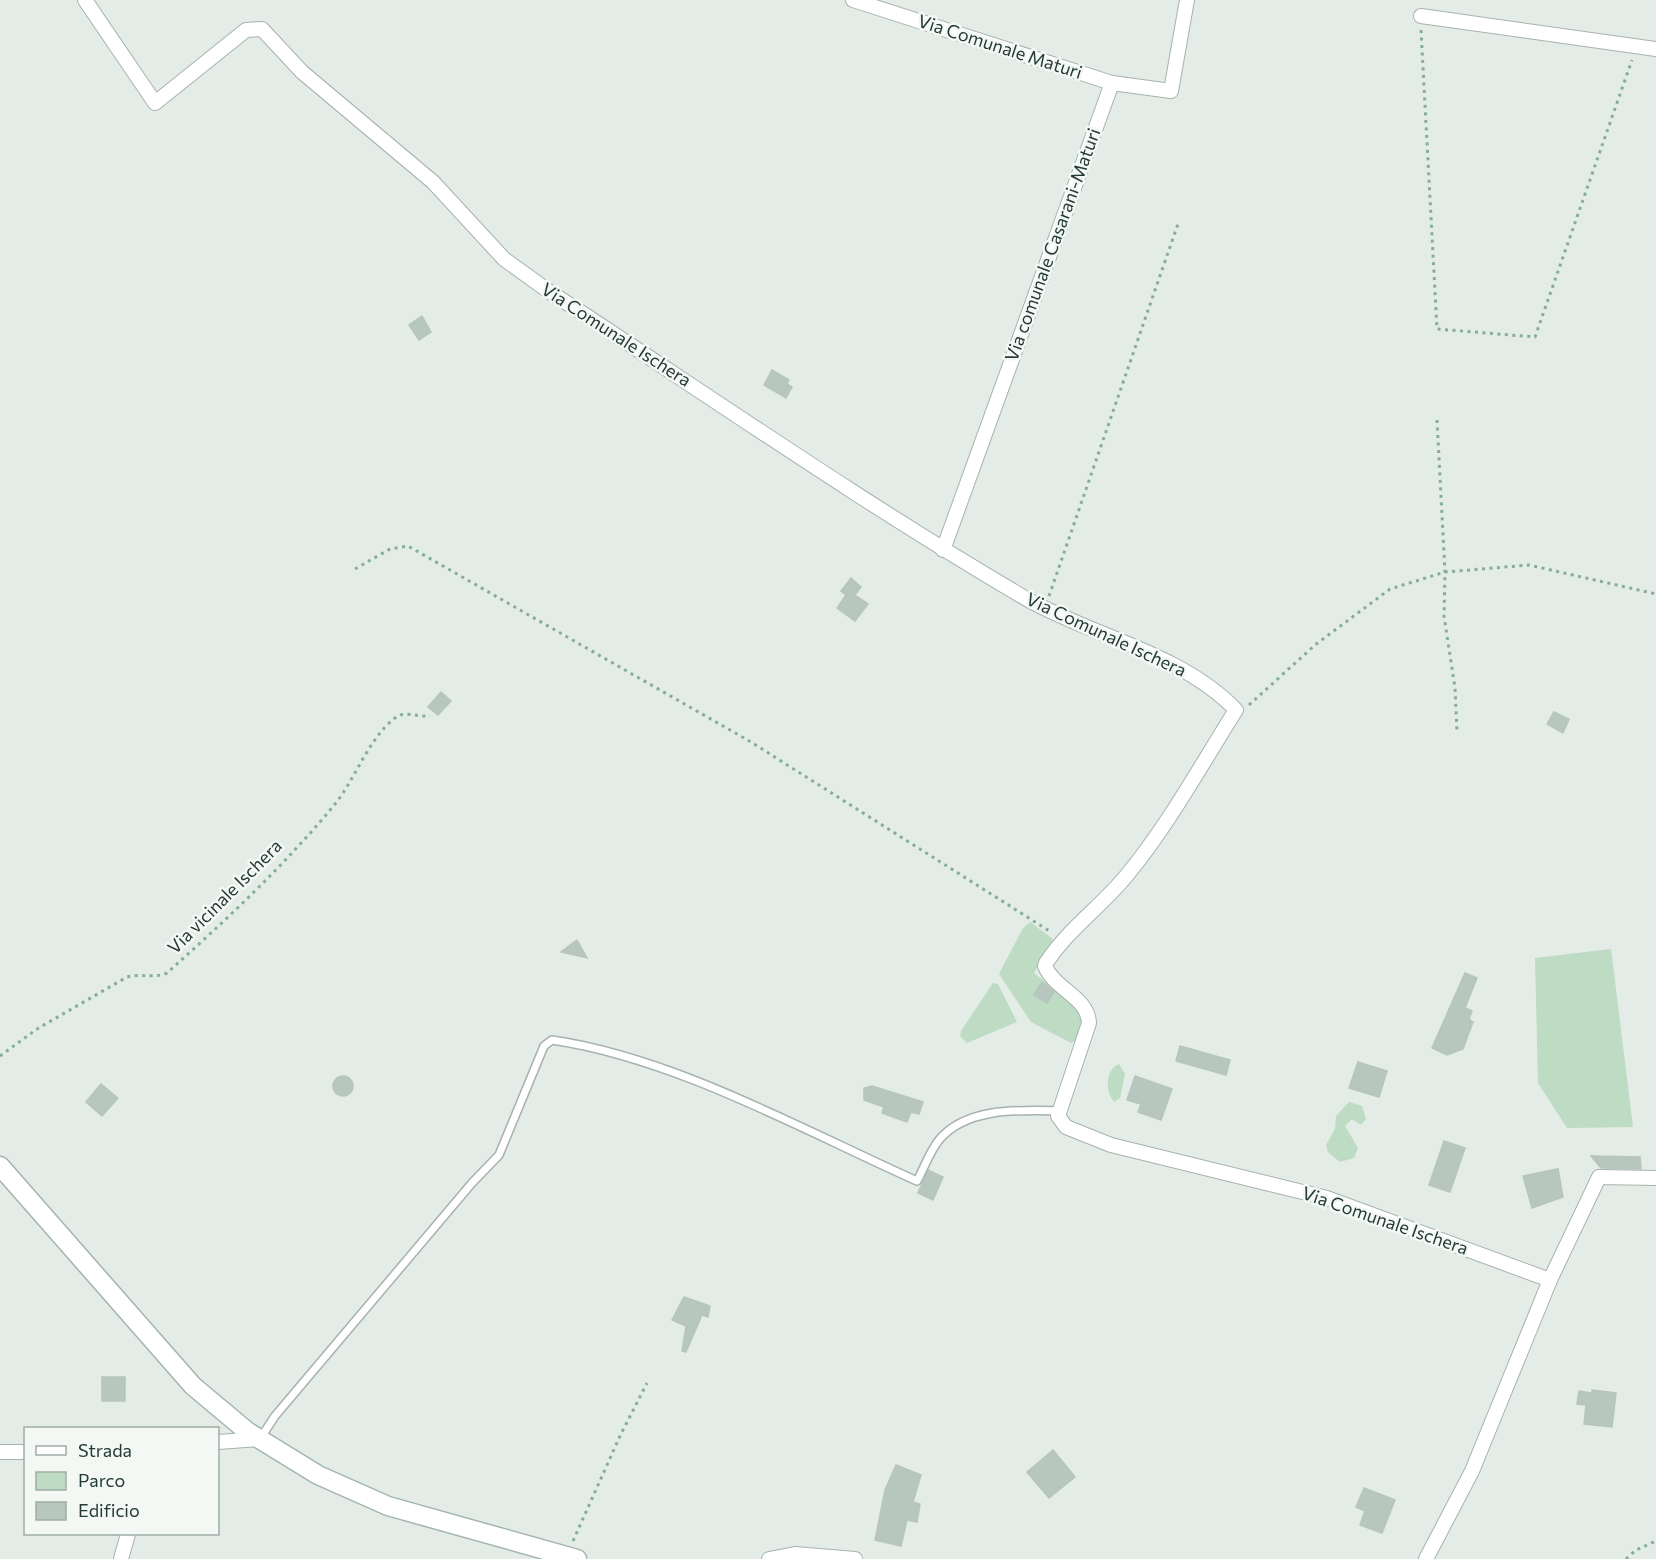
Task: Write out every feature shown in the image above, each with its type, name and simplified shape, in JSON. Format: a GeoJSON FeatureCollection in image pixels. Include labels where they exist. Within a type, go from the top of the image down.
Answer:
{"type":"FeatureCollection","features":[{"type":"Feature","properties":{"kind":"main road"},"geometry":{"type":"LineString","coordinates":[[0,1166],[193,1386],[260,1439],[318,1475],[388,1506],[572,1557]]}},
{"type":"Feature","properties":{"kind":"street","name":"Via Comunale Ischera"},"geometry":{"type":"LineString","coordinates":[[85,0],[155,103],[246,30],[262,29],[302,72],[433,182],[504,259],[943,550],[1044,609],[1172,664],[1216,689],[1236,710]]}},
{"type":"Feature","properties":{"kind":"street","name":"Via Comunale Maturi"},"geometry":{"type":"LineString","coordinates":[[853,0],[1112,83]]}},
{"type":"Feature","properties":{"kind":"street"},"geometry":{"type":"LineString","coordinates":[[1112,83],[1171,91],[1187,0]]}},
{"type":"Feature","properties":{"kind":"street"},"geometry":{"type":"LineString","coordinates":[[1420,16],[1656,49]]}},
{"type":"Feature","properties":{"kind":"street","name":"Via comunale Casarani-Maturi"},"geometry":{"type":"LineString","coordinates":[[943,550],[1112,83]]}},
{"type":"Feature","properties":{"kind":"street"},"geometry":{"type":"LineString","coordinates":[[1058,1111],[1089,1023],[1089,1015],[1081,1003],[1050,975],[1045,966],[1063,939],[1125,877],[1153,843],[1236,710]]}},
{"type":"Feature","properties":{"kind":"street","name":"Via Comunale Ischera"},"geometry":{"type":"LineString","coordinates":[[1058,1111],[1066,1126],[1111,1145],[1327,1198],[1550,1280]]}},
{"type":"Feature","properties":{"kind":"street"},"geometry":{"type":"LineString","coordinates":[[1426,1559],[1472,1471],[1550,1280],[1599,1177],[1656,1178]]}},
{"type":"Feature","properties":{"kind":"street"},"geometry":{"type":"LineString","coordinates":[[219,1442],[260,1439]]}},
{"type":"Feature","properties":{"kind":"street"},"geometry":{"type":"LineString","coordinates":[[0,1452],[24,1452]]}},
{"type":"Feature","properties":{"kind":"street"},"geometry":{"type":"LineString","coordinates":[[121,1559],[127,1535]]}},
{"type":"Feature","properties":{"kind":"street"},"geometry":{"type":"LineString","coordinates":[[769,1559],[795,1554],[855,1559]]}},
{"type":"Feature","properties":{"kind":"lane"},"geometry":{"type":"LineString","coordinates":[[260,1439],[305,1380],[472,1183],[494,1162],[544,1046],[552,1040],[620,1053],[722,1093],[917,1181],[937,1142],[960,1120],[988,1114],[1058,1111]]}},
{"type":"Feature","properties":{"kind":"path"},"geometry":{"type":"LineString","coordinates":[[1420,16],[1437,329],[1535,337],[1637,46]]}},
{"type":"Feature","properties":{"kind":"path"},"geometry":{"type":"LineString","coordinates":[[1044,609],[1179,221]]}},
{"type":"Feature","properties":{"kind":"path"},"geometry":{"type":"LineString","coordinates":[[1437,420],[1445,572],[1444,616],[1455,688],[1457,732]]}},
{"type":"Feature","properties":{"kind":"path"},"geometry":{"type":"LineString","coordinates":[[354,568],[390,549],[408,546],[751,742],[1063,939]]}},
{"type":"Feature","properties":{"kind":"path"},"geometry":{"type":"LineString","coordinates":[[1236,710],[1252,704],[1315,645],[1390,589],[1445,572],[1529,565],[1656,594]]}},
{"type":"Feature","properties":{"kind":"path","name":"Via vicinale Ischera"},"geometry":{"type":"LineString","coordinates":[[0,1056],[37,1029],[128,977],[138,974],[156,977],[167,973],[249,894],[335,804],[395,717],[408,713],[430,715]]}},
{"type":"Feature","properties":{"kind":"path"},"geometry":{"type":"LineString","coordinates":[[572,1557],[620,1436],[647,1383]]}},
{"type":"Feature","properties":{"kind":"path"},"geometry":{"type":"LineString","coordinates":[[1626,1559],[1636,1550],[1656,1541]]}},
{"type":"Feature","properties":{"kind":"green space"},"geometry":{"type":"Polygon","coordinates":[[[1030,922],[1053,939],[1034,973],[1071,1002],[1083,1021],[1075,1041],[1071,1043],[1031,1022],[999,974],[1023,928],[1030,922]]]}},
{"type":"Feature","properties":{"kind":"green space"},"geometry":{"type":"Polygon","coordinates":[[[1611,949],[1633,1127],[1567,1128],[1538,1083],[1535,958],[1611,949]]]}},
{"type":"Feature","properties":{"kind":"green space"},"geometry":{"type":"Polygon","coordinates":[[[993,983],[998,984],[1017,1022],[967,1043],[960,1036],[961,1031],[993,983]]]}},
{"type":"Feature","properties":{"kind":"green space"},"geometry":{"type":"Polygon","coordinates":[[[1119,1064],[1125,1074],[1120,1098],[1114,1102],[1109,1092],[1108,1081],[1111,1071],[1119,1064]]]}},
{"type":"Feature","properties":{"kind":"green space"},"geometry":{"type":"Polygon","coordinates":[[[1349,1102],[1362,1106],[1366,1119],[1361,1125],[1352,1119],[1345,1126],[1358,1148],[1354,1158],[1340,1162],[1328,1152],[1326,1145],[1335,1129],[1336,1116],[1349,1102]]]}},
{"type":"Feature","properties":{"kind":"building"},"geometry":{"type":"Polygon","coordinates":[[[422,316],[431,332],[419,340],[409,325],[422,316]]]}},
{"type":"Feature","properties":{"kind":"building"},"geometry":{"type":"Polygon","coordinates":[[[772,370],[789,380],[787,384],[792,387],[786,398],[764,385],[772,370]]]}},
{"type":"Feature","properties":{"kind":"building"},"geometry":{"type":"Polygon","coordinates":[[[851,578],[861,587],[855,595],[868,604],[855,621],[837,608],[846,595],[841,591],[851,578]]]}},
{"type":"Feature","properties":{"kind":"building"},"geometry":{"type":"Polygon","coordinates":[[[441,692],[451,701],[438,715],[428,707],[441,692]]]}},
{"type":"Feature","properties":{"kind":"building"},"geometry":{"type":"Polygon","coordinates":[[[1554,712],[1569,719],[1563,733],[1547,724],[1554,712]]]}},
{"type":"Feature","properties":{"kind":"building"},"geometry":{"type":"Polygon","coordinates":[[[577,940],[587,958],[561,952],[577,940]]]}},
{"type":"Feature","properties":{"kind":"building"},"geometry":{"type":"Polygon","coordinates":[[[1465,973],[1477,978],[1465,1008],[1472,1011],[1469,1019],[1473,1022],[1463,1049],[1447,1055],[1432,1048],[1465,973]]]}},
{"type":"Feature","properties":{"kind":"building"},"geometry":{"type":"Polygon","coordinates":[[[1042,982],[1054,992],[1047,1003],[1034,995],[1042,982]]]}},
{"type":"Feature","properties":{"kind":"building"},"geometry":{"type":"Polygon","coordinates":[[[1180,1046],[1230,1060],[1226,1075],[1176,1061],[1180,1046]]]}},
{"type":"Feature","properties":{"kind":"building"},"geometry":{"type":"Polygon","coordinates":[[[1358,1062],[1387,1071],[1379,1097],[1349,1088],[1358,1062]]]}},
{"type":"Feature","properties":{"kind":"building"},"geometry":{"type":"Polygon","coordinates":[[[339,1076],[347,1076],[353,1082],[353,1090],[347,1096],[339,1096],[333,1090],[333,1082],[339,1076]]]}},
{"type":"Feature","properties":{"kind":"building"},"geometry":{"type":"Polygon","coordinates":[[[1135,1076],[1172,1089],[1161,1120],[1138,1112],[1141,1104],[1127,1100],[1135,1076]]]}},
{"type":"Feature","properties":{"kind":"building"},"geometry":{"type":"Polygon","coordinates":[[[101,1084],[118,1098],[102,1116],[86,1102],[101,1084]]]}},
{"type":"Feature","properties":{"kind":"building"},"geometry":{"type":"Polygon","coordinates":[[[872,1086],[923,1102],[919,1114],[911,1112],[907,1122],[882,1113],[884,1107],[864,1100],[864,1088],[872,1086]]]}},
{"type":"Feature","properties":{"kind":"building"},"geometry":{"type":"Polygon","coordinates":[[[1444,1141],[1465,1148],[1450,1192],[1429,1185],[1444,1141]]]}},
{"type":"Feature","properties":{"kind":"building"},"geometry":{"type":"Polygon","coordinates":[[[1591,1156],[1640,1157],[1641,1169],[1601,1168],[1591,1156]]]}},
{"type":"Feature","properties":{"kind":"building"},"geometry":{"type":"Polygon","coordinates":[[[1558,1169],[1563,1197],[1532,1208],[1523,1176],[1558,1169]]]}},
{"type":"Feature","properties":{"kind":"building"},"geometry":{"type":"Polygon","coordinates":[[[928,1170],[943,1177],[933,1200],[918,1193],[928,1170]]]}},
{"type":"Feature","properties":{"kind":"building"},"geometry":{"type":"Polygon","coordinates":[[[684,1297],[710,1306],[708,1317],[702,1315],[686,1352],[682,1351],[686,1326],[672,1320],[684,1297]]]}},
{"type":"Feature","properties":{"kind":"building"},"geometry":{"type":"Polygon","coordinates":[[[102,1377],[125,1377],[125,1401],[102,1401],[102,1377]]]}},
{"type":"Feature","properties":{"kind":"building"},"geometry":{"type":"Polygon","coordinates":[[[1592,1390],[1616,1393],[1612,1427],[1584,1424],[1586,1405],[1577,1404],[1579,1391],[1592,1393],[1592,1390]]]}},
{"type":"Feature","properties":{"kind":"building"},"geometry":{"type":"Polygon","coordinates":[[[1053,1450],[1075,1477],[1049,1498],[1027,1472],[1053,1450]]]}},
{"type":"Feature","properties":{"kind":"building"},"geometry":{"type":"Polygon","coordinates":[[[896,1465],[921,1475],[913,1502],[920,1504],[917,1522],[907,1520],[901,1546],[875,1540],[885,1490],[896,1465]]]}},
{"type":"Feature","properties":{"kind":"building"},"geometry":{"type":"Polygon","coordinates":[[[1364,1488],[1395,1500],[1382,1533],[1360,1525],[1365,1511],[1356,1507],[1364,1488]]]}}]}
